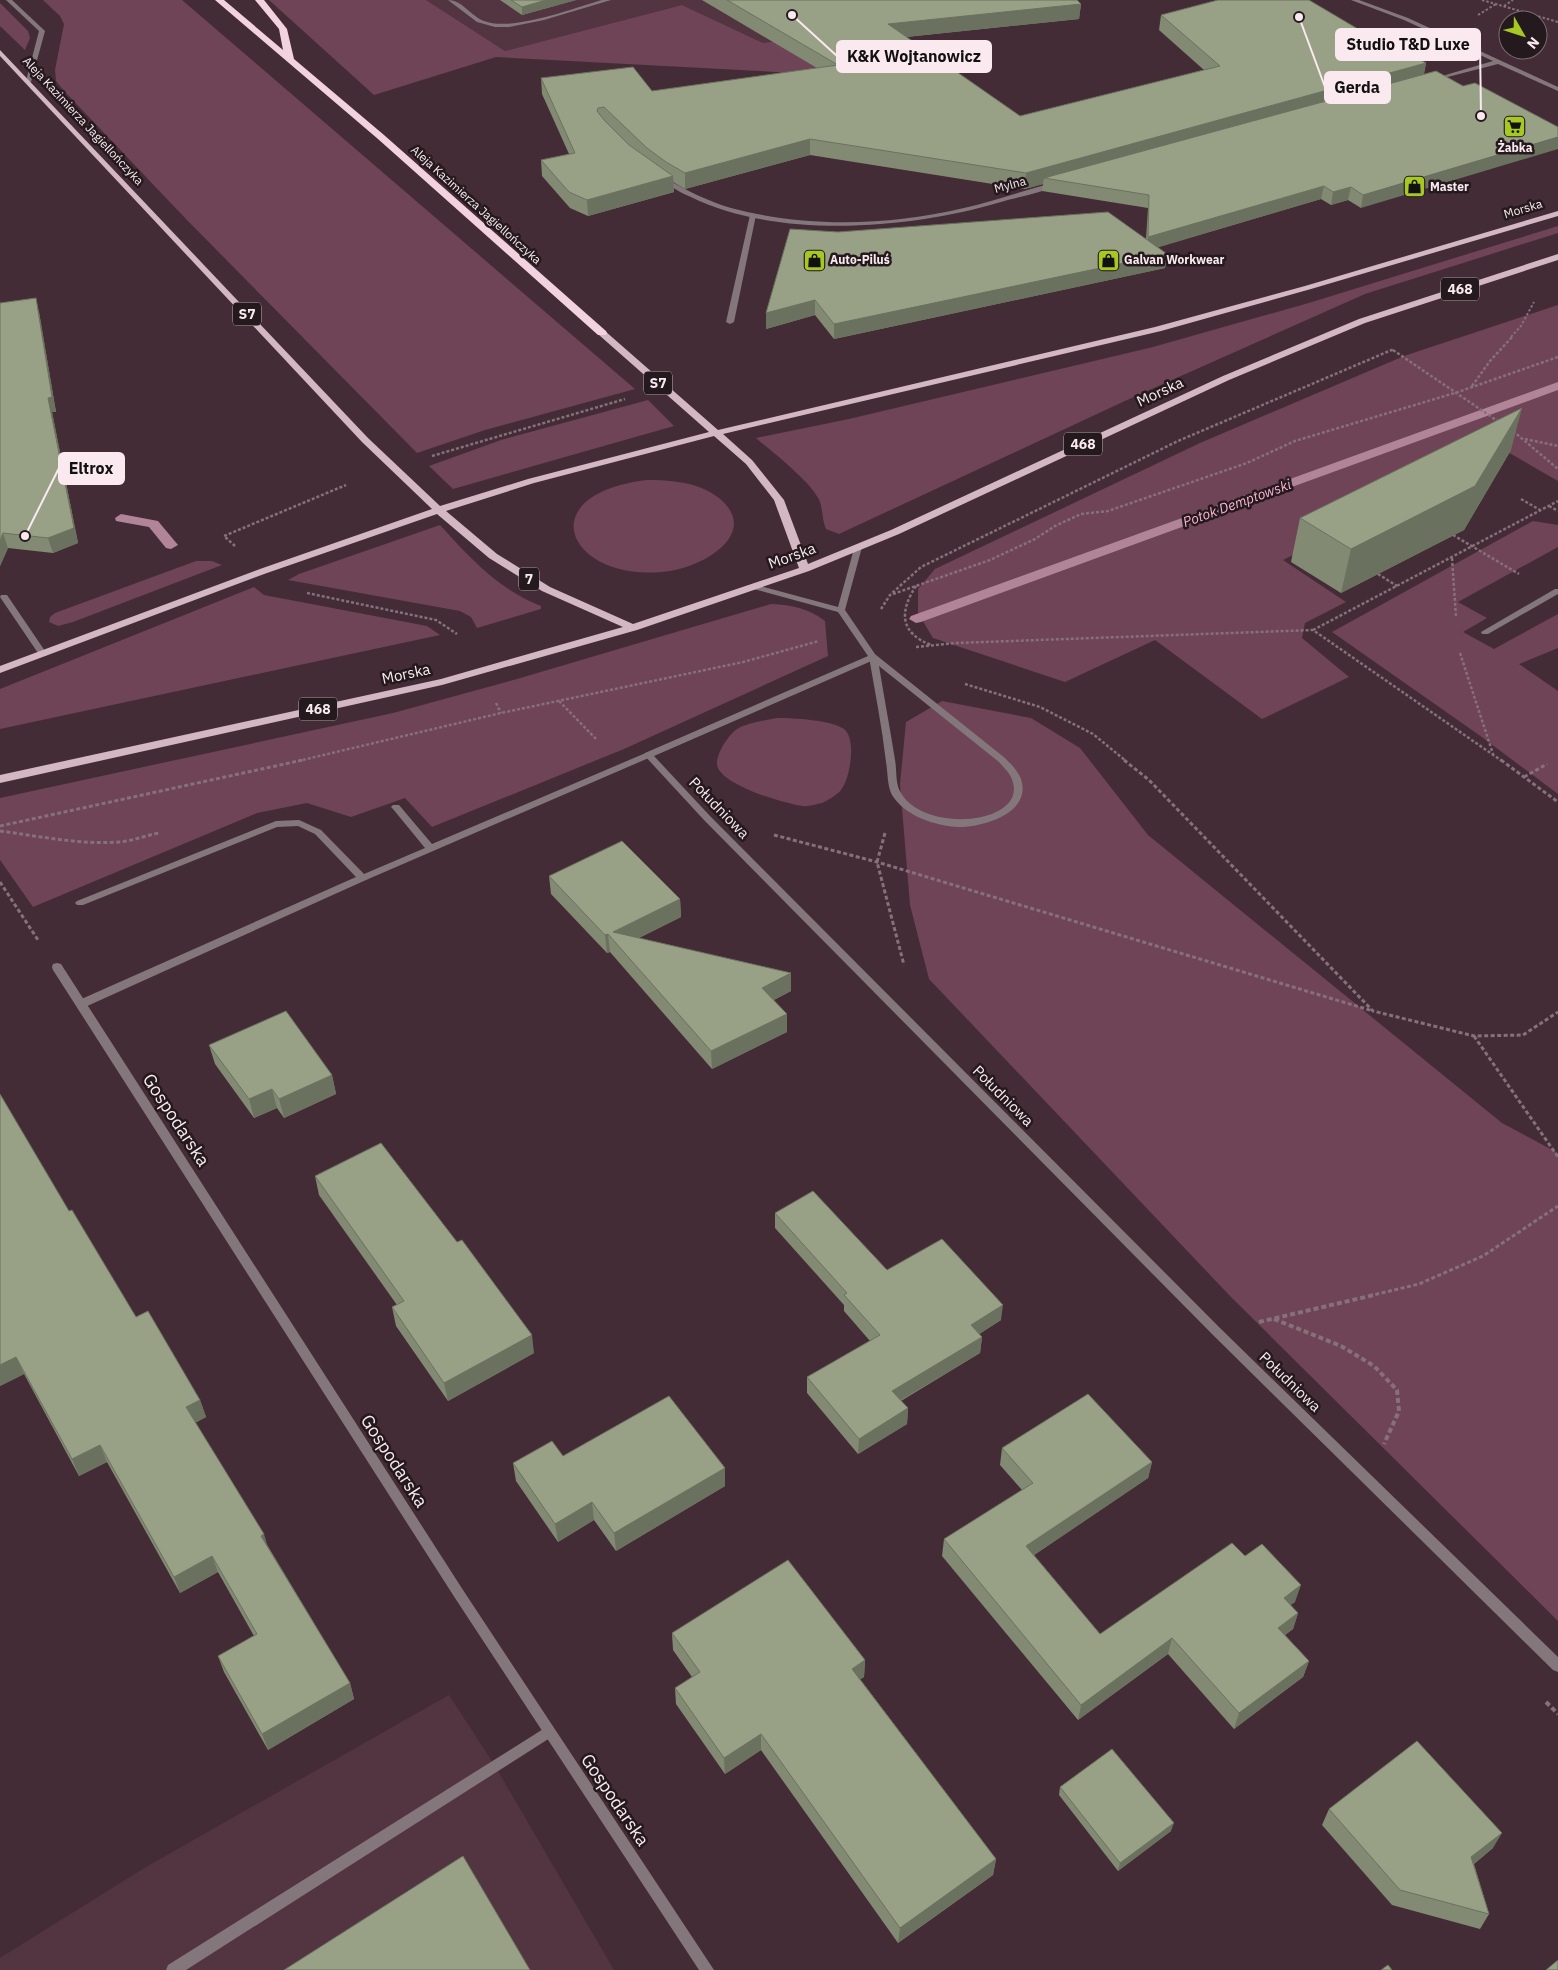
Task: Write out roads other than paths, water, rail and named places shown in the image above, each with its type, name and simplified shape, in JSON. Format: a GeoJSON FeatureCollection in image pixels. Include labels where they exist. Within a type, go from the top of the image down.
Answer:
{"type":"FeatureCollection","features":[{"type":"Feature","properties":{"kind":"highway","name":"Aleja Kazimierza Jagiellończyka"},"geometry":{"type":"LineString","coordinates":[[219,0],[381,137],[602,333]]}},
{"type":"Feature","properties":{"kind":"highway"},"geometry":{"type":"LineString","coordinates":[[259,0],[283,29],[290,59]]}},
{"type":"Feature","properties":{"kind":"main road","name":"Aleja Kazimierza Jagiellończyka"},"geometry":{"type":"LineString","coordinates":[[0,52],[365,440],[438,510]]}},
{"type":"Feature","properties":{"kind":"main road","name":"Morska"},"geometry":{"type":"LineString","coordinates":[[0,670],[290,560],[438,510],[611,459],[1158,329],[1558,213]]}},
{"type":"Feature","properties":{"kind":"main road","name":"Morska"},"geometry":{"type":"LineString","coordinates":[[0,779],[442,682],[633,628],[858,548],[1226,378],[1353,324],[1558,257]]}},
{"type":"Feature","properties":{"kind":"main road","name":"Aleja Kazimierza Jagiellończyka"},"geometry":{"type":"LineString","coordinates":[[602,333],[749,462],[779,500],[804,568]]}},
{"type":"Feature","properties":{"kind":"main road","name":"7"},"geometry":{"type":"LineString","coordinates":[[438,510],[493,556],[546,589],[633,628]]}},
{"type":"Feature","properties":{"kind":"street"},"geometry":{"type":"LineString","coordinates":[[9,0],[42,32],[29,81]]}},
{"type":"Feature","properties":{"kind":"street"},"geometry":{"type":"LineString","coordinates":[[451,0],[482,23],[496,25],[512,25],[527,22],[608,0]]}},
{"type":"Feature","properties":{"kind":"street"},"geometry":{"type":"LineString","coordinates":[[1354,0],[1406,19],[1558,89]]}},
{"type":"Feature","properties":{"kind":"street"},"geometry":{"type":"LineString","coordinates":[[1430,82],[1498,62]]}},
{"type":"Feature","properties":{"kind":"street","name":"Mylna"},"geometry":{"type":"LineString","coordinates":[[658,176],[674,187],[714,204],[752,215],[822,223],[900,220],[951,213],[1065,181]]}},
{"type":"Feature","properties":{"kind":"street"},"geometry":{"type":"LineString","coordinates":[[730,322],[752,215]]}},
{"type":"Feature","properties":{"kind":"street"},"geometry":{"type":"LineString","coordinates":[[841,610],[858,548]]}},
{"type":"Feature","properties":{"kind":"street"},"geometry":{"type":"LineString","coordinates":[[753,586],[841,610],[873,657],[1002,760],[1016,777],[1018,790],[1013,804],[1001,813],[984,820],[953,823],[934,819],[916,811],[896,794],[873,657]]}},
{"type":"Feature","properties":{"kind":"street"},"geometry":{"type":"LineString","coordinates":[[1485,632],[1556,592]]}},
{"type":"Feature","properties":{"kind":"street"},"geometry":{"type":"LineString","coordinates":[[4,597],[43,654]]}},
{"type":"Feature","properties":{"kind":"street"},"geometry":{"type":"LineString","coordinates":[[81,1004],[363,878],[873,657]]}},
{"type":"Feature","properties":{"kind":"street","name":"Południowa"},"geometry":{"type":"LineString","coordinates":[[648,755],[728,839],[1217,1332],[1558,1666]]}},
{"type":"Feature","properties":{"kind":"street"},"geometry":{"type":"LineString","coordinates":[[396,807],[431,849]]}},
{"type":"Feature","properties":{"kind":"street"},"geometry":{"type":"LineString","coordinates":[[80,903],[276,824],[299,823],[318,832],[363,878]]}},
{"type":"Feature","properties":{"kind":"street","name":"Gospodarska"},"geometry":{"type":"LineString","coordinates":[[57,967],[548,1732],[707,1970]]}},
{"type":"Feature","properties":{"kind":"street"},"geometry":{"type":"LineString","coordinates":[[173,1970],[548,1732]]}},
{"type":"Feature","properties":{"kind":"waterway","name":"Potok Demptowski"},"geometry":{"type":"LineString","coordinates":[[916,619],[1558,386]]}},
{"type":"Feature","properties":{"kind":"waterway","name":"Potok Demptowski"},"geometry":{"type":"LineString","coordinates":[[121,518],[153,524],[171,545]]}},
{"type":"Feature","properties":{"kind":"place","name":"K&K Wojtanowicz"},"geometry":{"type":"Point","coordinates":[792,15]}},
{"type":"Feature","properties":{"kind":"place","name":"Gerda"},"geometry":{"type":"Point","coordinates":[1299,17]}},
{"type":"Feature","properties":{"kind":"place","name":"Studio T&D Luxe"},"geometry":{"type":"Point","coordinates":[1481,116]}},
{"type":"Feature","properties":{"kind":"place","name":"Żabka"},"geometry":{"type":"Point","coordinates":[1515,127]}},
{"type":"Feature","properties":{"kind":"place","name":"Master"},"geometry":{"type":"Point","coordinates":[1414,187]}},
{"type":"Feature","properties":{"kind":"place","name":"Auto-Piluś"},"geometry":{"type":"Point","coordinates":[814,260]}},
{"type":"Feature","properties":{"kind":"place","name":"Galvan Workwear"},"geometry":{"type":"Point","coordinates":[1108,260]}},
{"type":"Feature","properties":{"kind":"place","name":"Eltrox"},"geometry":{"type":"Point","coordinates":[25,536]}}]}
